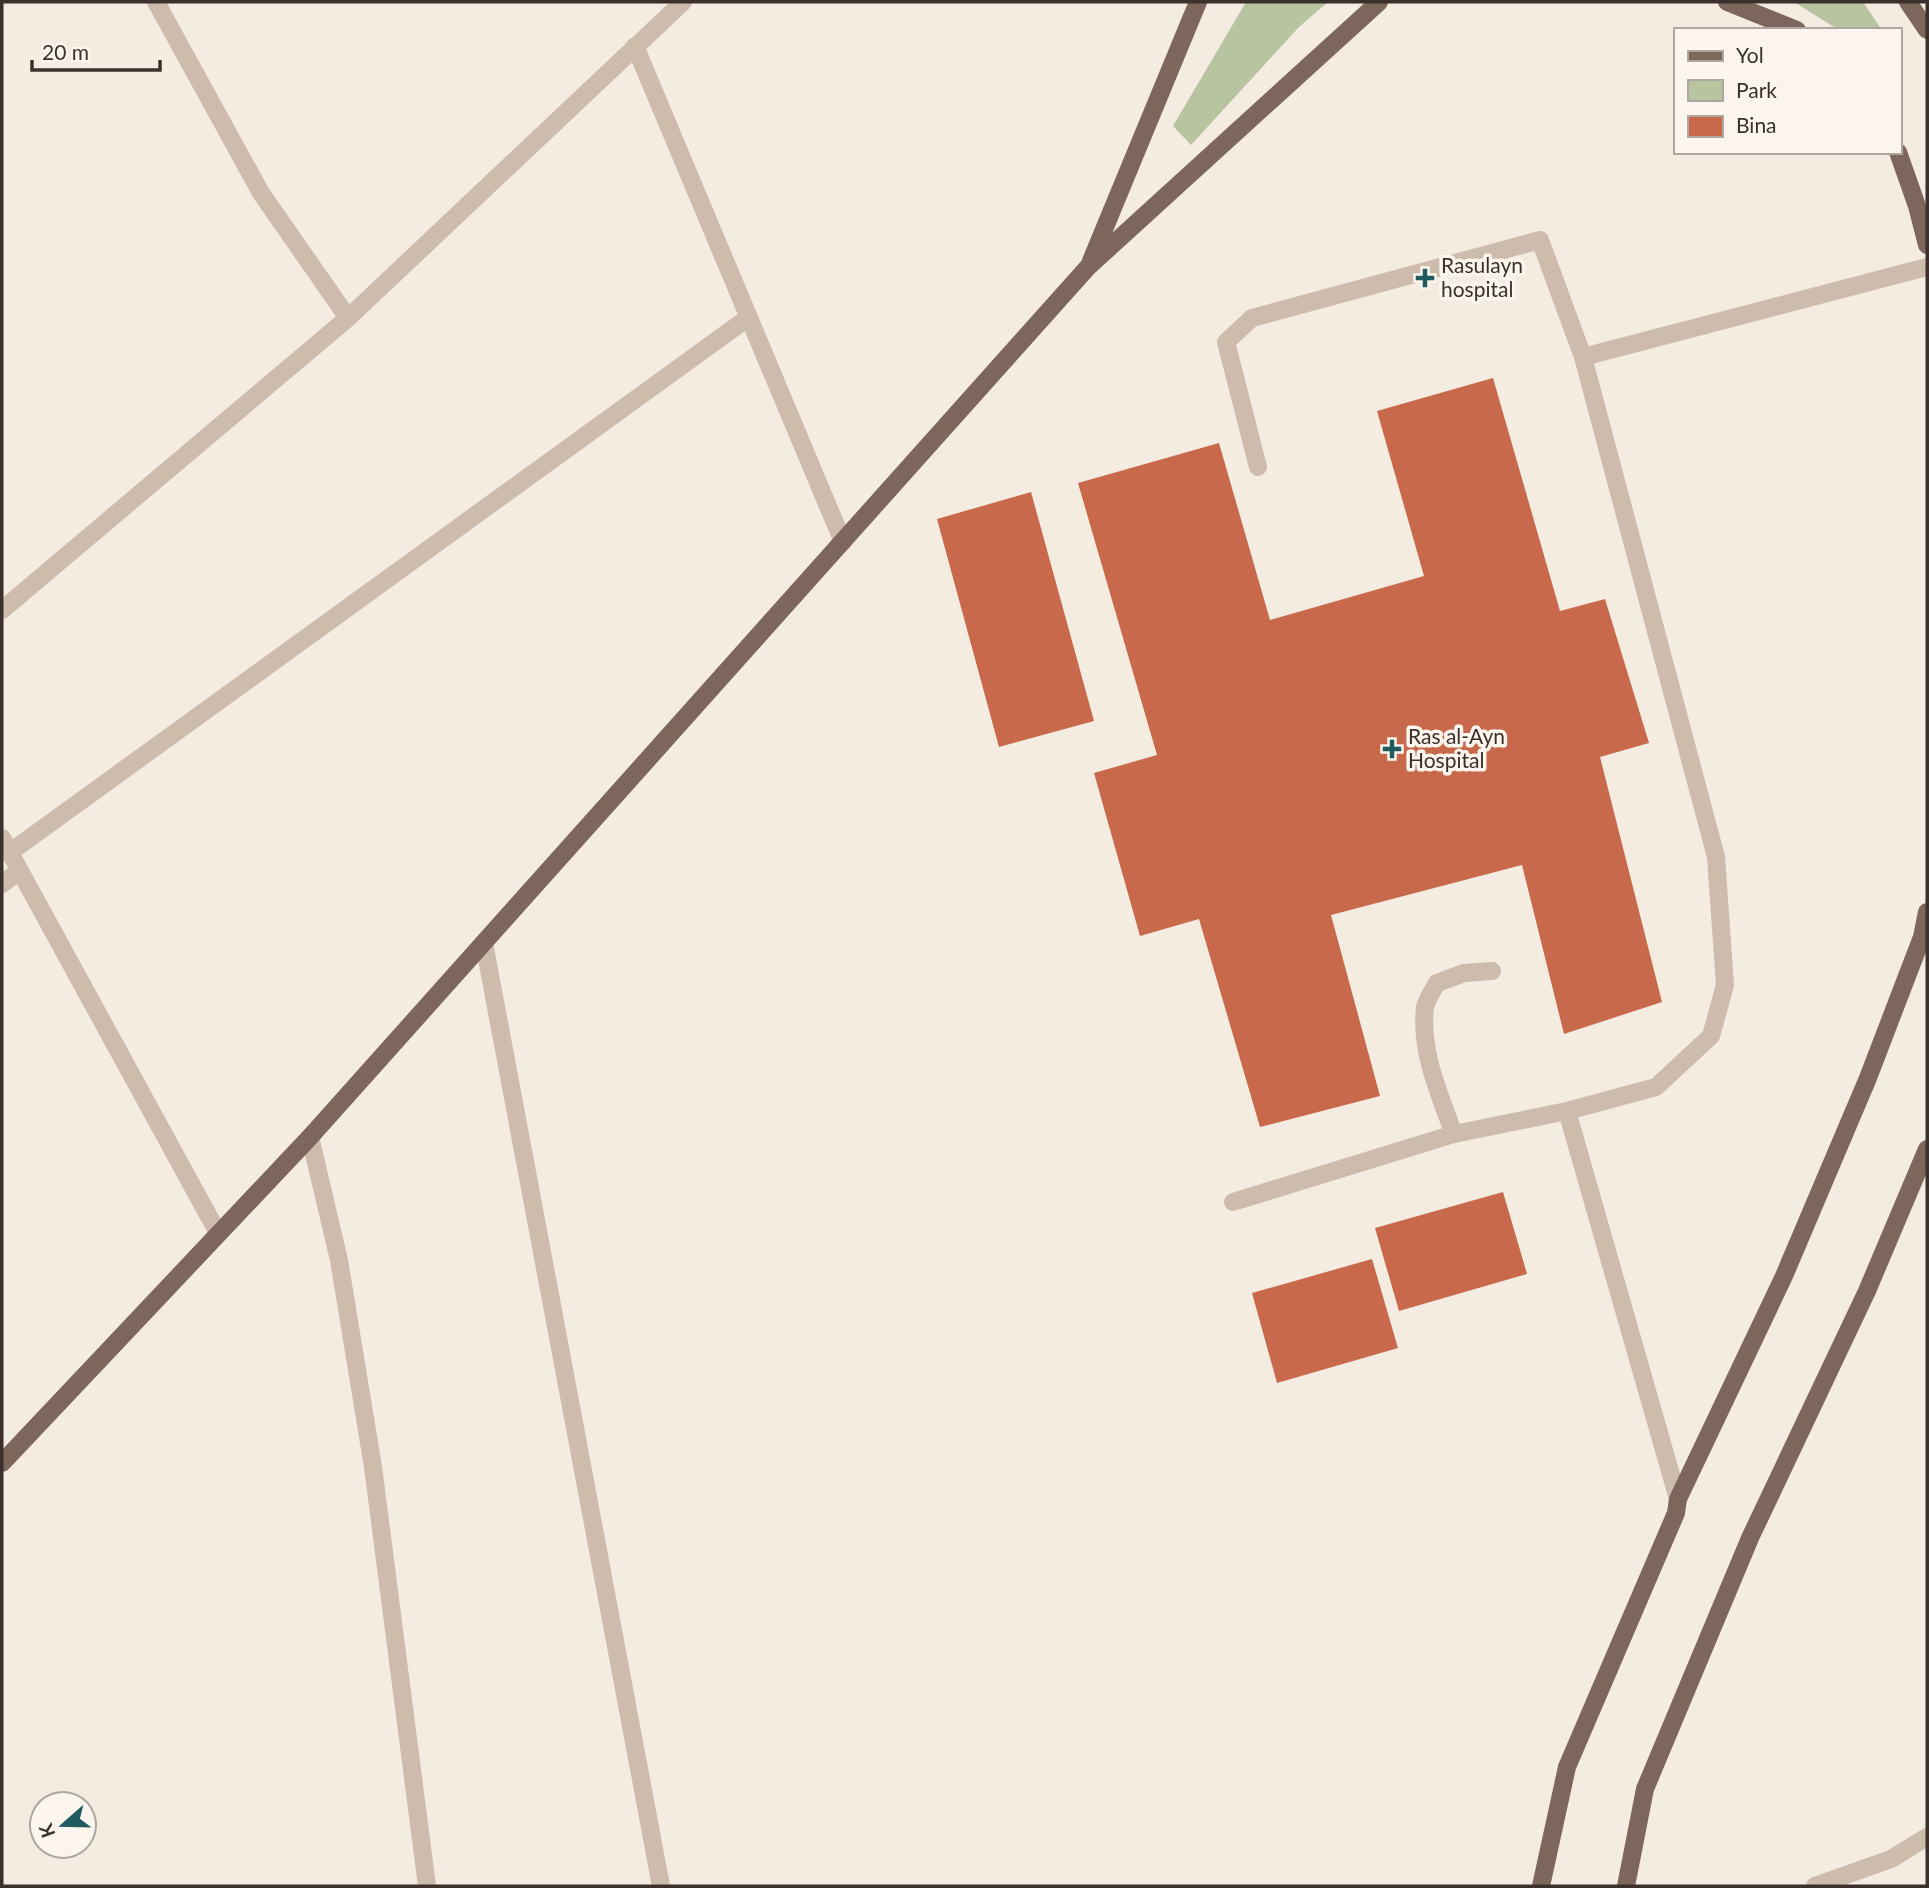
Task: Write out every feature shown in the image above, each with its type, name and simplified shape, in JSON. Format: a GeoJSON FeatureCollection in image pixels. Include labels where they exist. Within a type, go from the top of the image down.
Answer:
{"type":"FeatureCollection","features":[{"type":"Feature","properties":{"kind":"main road"},"geometry":{"type":"LineString","coordinates":[[1088,267],[1198,2]]}},
{"type":"Feature","properties":{"kind":"main road"},"geometry":{"type":"LineString","coordinates":[[2,1463],[310,1136],[1088,267],[1379,2]]}},
{"type":"Feature","properties":{"kind":"main road"},"geometry":{"type":"LineString","coordinates":[[1727,2],[1792,28]]}},
{"type":"Feature","properties":{"kind":"main road"},"geometry":{"type":"LineString","coordinates":[[1908,2],[1927,30]]}},
{"type":"Feature","properties":{"kind":"main road"},"geometry":{"type":"LineString","coordinates":[[1899,154],[1927,245]]}},
{"type":"Feature","properties":{"kind":"main road"},"geometry":{"type":"LineString","coordinates":[[1541,1886],[1567,1767],[1676,1513],[1678,1499],[1784,1276],[1868,1078],[1922,937],[1927,912]]}},
{"type":"Feature","properties":{"kind":"main road"},"geometry":{"type":"LineString","coordinates":[[1626,1886],[1645,1789],[1750,1538],[1867,1291],[1927,1149]]}},
{"type":"Feature","properties":{"kind":"street"},"geometry":{"type":"LineString","coordinates":[[156,2],[261,193],[348,318]]}},
{"type":"Feature","properties":{"kind":"street"},"geometry":{"type":"LineString","coordinates":[[2,610],[348,318],[683,2]]}},
{"type":"Feature","properties":{"kind":"street"},"geometry":{"type":"LineString","coordinates":[[635,46],[843,542]]}},
{"type":"Feature","properties":{"kind":"street"},"geometry":{"type":"LineString","coordinates":[[1233,1202],[1454,1133],[1567,1111],[1656,1087],[1711,1036],[1725,985],[1716,857],[1583,357],[1540,240],[1252,317],[1226,342],[1258,467]]}},
{"type":"Feature","properties":{"kind":"street"},"geometry":{"type":"LineString","coordinates":[[1583,357],[1927,267]]}},
{"type":"Feature","properties":{"kind":"street"},"geometry":{"type":"LineString","coordinates":[[218,1233],[6,846],[749,317]]}},
{"type":"Feature","properties":{"kind":"street"},"geometry":{"type":"LineString","coordinates":[[2,884],[19,871]]}},
{"type":"Feature","properties":{"kind":"street"},"geometry":{"type":"LineString","coordinates":[[484,943],[661,1886]]}},
{"type":"Feature","properties":{"kind":"street"},"geometry":{"type":"LineString","coordinates":[[1454,1133],[1426,1047],[1426,1005],[1437,983],[1464,973],[1492,971]]}},
{"type":"Feature","properties":{"kind":"street"},"geometry":{"type":"LineString","coordinates":[[1567,1111],[1678,1499]]}},
{"type":"Feature","properties":{"kind":"street"},"geometry":{"type":"LineString","coordinates":[[310,1136],[339,1260],[373,1467],[427,1886]]}},
{"type":"Feature","properties":{"kind":"street"},"geometry":{"type":"LineString","coordinates":[[1815,1886],[1891,1859],[1927,1837]]}},
{"type":"Feature","properties":{"kind":"green space"},"geometry":{"type":"Polygon","coordinates":[[[1246,2],[1328,2],[1299,27],[1191,145],[1173,126],[1246,2]]]}},
{"type":"Feature","properties":{"kind":"green space"},"geometry":{"type":"Polygon","coordinates":[[[1794,2],[1863,2],[1881,28],[1836,28],[1794,2]]]}},
{"type":"Feature","properties":{"kind":"building","name":"Ras al-Ayn Hospital"},"geometry":{"type":"Polygon","coordinates":[[[1493,378],[1560,611],[1605,599],[1649,743],[1600,757],[1662,1002],[1564,1034],[1522,865],[1331,915],[1380,1096],[1260,1127],[1199,919],[1140,936],[1094,773],[1157,755],[1078,483],[1219,443],[1270,620],[1424,576],[1377,411],[1493,378]]]}},
{"type":"Feature","properties":{"kind":"building"},"geometry":{"type":"Polygon","coordinates":[[[1031,492],[1094,721],[999,747],[937,519],[1031,492]]]}},
{"type":"Feature","properties":{"kind":"building"},"geometry":{"type":"Polygon","coordinates":[[[1503,1192],[1527,1274],[1399,1311],[1375,1228],[1503,1192]]]}},
{"type":"Feature","properties":{"kind":"building"},"geometry":{"type":"Polygon","coordinates":[[[1372,1259],[1398,1348],[1277,1383],[1252,1293],[1372,1259]]]}},
{"type":"Feature","properties":{"kind":"place","name":"Rasulayn hospital"},"geometry":{"type":"Point","coordinates":[1425,278]}},
{"type":"Feature","properties":{"kind":"place","name":"Ras al-Ayn Hospital"},"geometry":{"type":"Point","coordinates":[1392,749]}}]}
